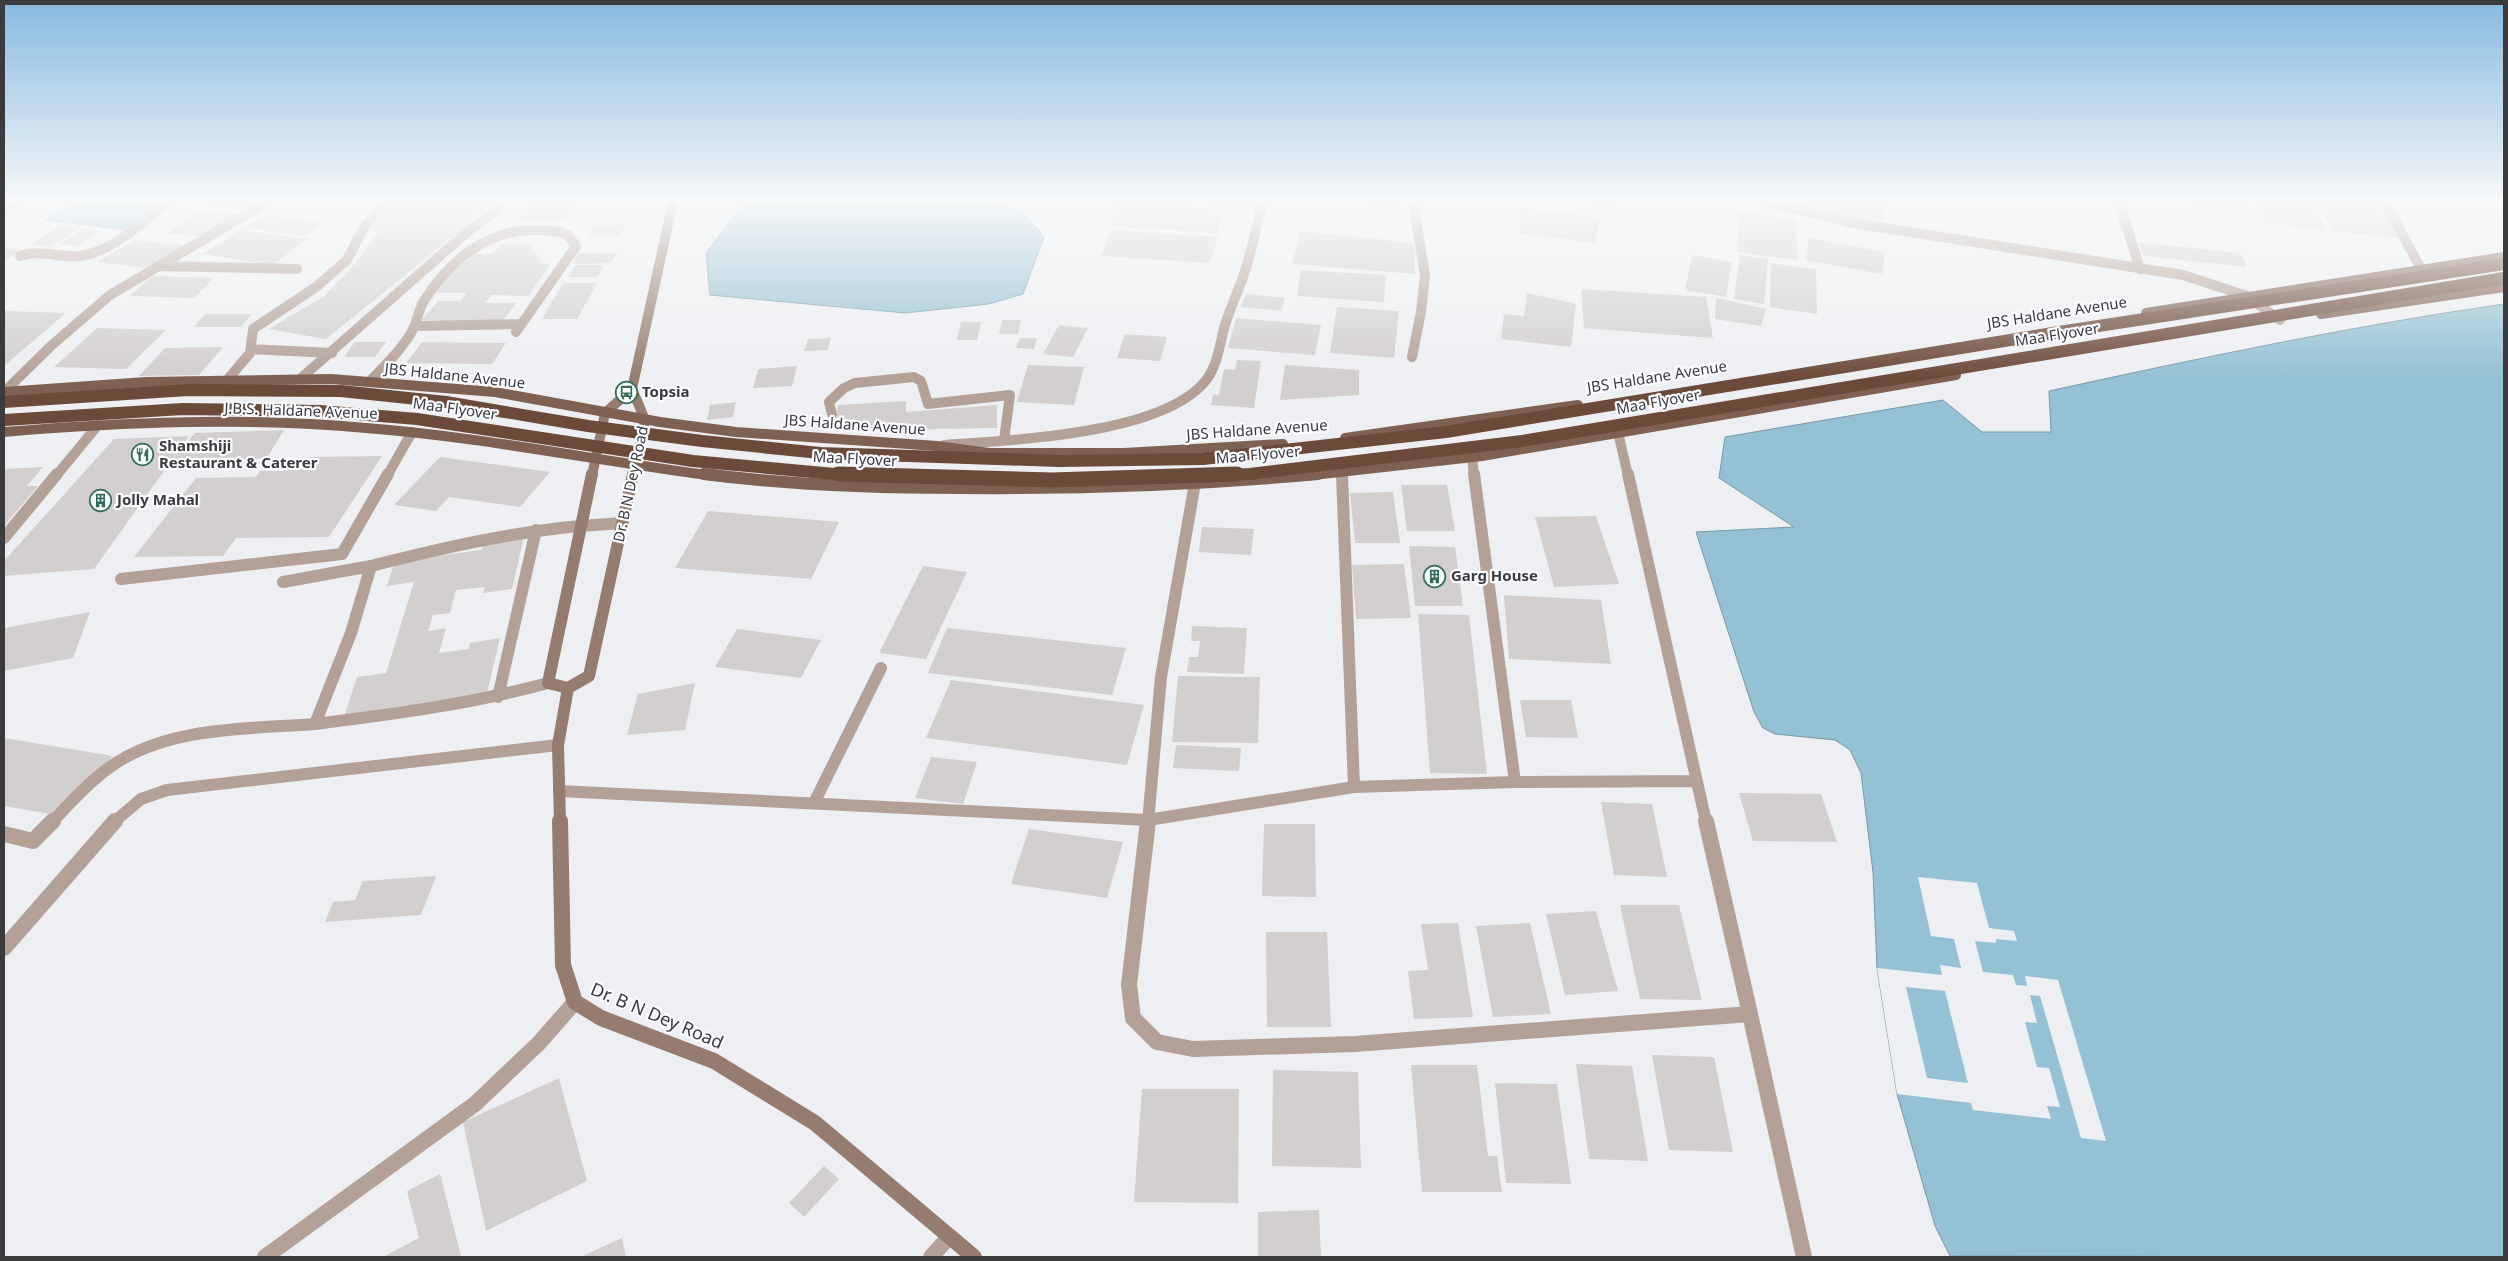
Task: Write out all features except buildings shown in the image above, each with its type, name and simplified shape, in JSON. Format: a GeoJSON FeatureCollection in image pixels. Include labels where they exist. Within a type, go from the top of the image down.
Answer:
{"type":"FeatureCollection","features":[{"type":"Feature","properties":{"kind":"highway","name":"Maa Flyover"},"geometry":{"type":"LineString","coordinates":[[4,402],[188,390],[340,391],[446,402],[588,426],[702,441],[820,453],[1059,461],[1203,459],[1446,432],[2099,326],[2504,264]]}},
{"type":"Feature","properties":{"kind":"highway","name":"Maa Flyover"},"geometry":{"type":"LineString","coordinates":[[4,420],[183,409],[320,411],[417,419],[684,459],[776,470],[876,477],[1043,480],[1250,474],[1522,441],[2504,278]]}},
{"type":"Feature","properties":{"kind":"main road"},"geometry":{"type":"LineString","coordinates":[[568,688],[548,683],[594,460],[605,413],[632,389],[660,261]]}},
{"type":"Feature","properties":{"kind":"main road","name":"JBS Haldane Avenue"},"geometry":{"type":"LineString","coordinates":[[4,392],[89,385],[228,379],[300,379],[369,382],[495,392],[645,420],[736,432],[936,446],[989,453],[1124,453],[1245,448],[1324,441],[1607,401],[2247,296],[2477,261]]}},
{"type":"Feature","properties":{"kind":"main road"},"geometry":{"type":"LineString","coordinates":[[594,460],[722,477],[837,486],[1099,489],[1342,473],[1472,457],[2280,320],[2504,287]]}},
{"type":"Feature","properties":{"kind":"main road","name":"Dr. B N Dey Road"},"geometry":{"type":"LineString","coordinates":[[632,389],[645,420],[636,466],[589,676],[568,688],[558,745],[563,965],[575,1002],[601,1018],[714,1060],[815,1123],[974,1257]]}},
{"type":"Feature","properties":{"kind":"main road","name":"J.B.S. Haldane Avenue"},"geometry":{"type":"LineString","coordinates":[[4,432],[143,422],[347,426],[412,432],[594,460]]}},
{"type":"Feature","properties":{"kind":"street"},"geometry":{"type":"LineString","coordinates":[[4,392],[52,345],[110,294],[169,261]]}},
{"type":"Feature","properties":{"kind":"street"},"geometry":{"type":"LineString","coordinates":[[228,379],[250,353],[253,329],[316,287],[346,261]]}},
{"type":"Feature","properties":{"kind":"street"},"geometry":{"type":"LineString","coordinates":[[300,379],[332,353],[435,261]]}},
{"type":"Feature","properties":{"kind":"street"},"geometry":{"type":"LineString","coordinates":[[369,382],[387,363],[415,326],[419,312],[432,288],[458,261]]}},
{"type":"Feature","properties":{"kind":"street"},"geometry":{"type":"LineString","coordinates":[[415,326],[518,328],[567,261]]}},
{"type":"Feature","properties":{"kind":"street"},"geometry":{"type":"LineString","coordinates":[[936,446],[1004,440],[1088,429],[1139,419],[1173,406],[1201,388],[1210,373],[1248,261]]}},
{"type":"Feature","properties":{"kind":"street"},"geometry":{"type":"LineString","coordinates":[[1412,357],[1421,312],[1425,275],[1423,261]]}},
{"type":"Feature","properties":{"kind":"street"},"geometry":{"type":"LineString","coordinates":[[2094,261],[2183,275],[2247,296],[2280,320]]}},
{"type":"Feature","properties":{"kind":"street"},"geometry":{"type":"LineString","coordinates":[[2138,261],[2140,268]]}},
{"type":"Feature","properties":{"kind":"street"},"geometry":{"type":"LineString","coordinates":[[2417,261],[2421,269]]}},
{"type":"Feature","properties":{"kind":"street"},"geometry":{"type":"LineString","coordinates":[[160,266],[297,268]]}},
{"type":"Feature","properties":{"kind":"street"},"geometry":{"type":"LineString","coordinates":[[251,349],[332,353]]}},
{"type":"Feature","properties":{"kind":"street"},"geometry":{"type":"LineString","coordinates":[[832,414],[829,402],[850,386],[914,377],[921,381],[928,404],[1010,395],[1004,440]]}},
{"type":"Feature","properties":{"kind":"street"},"geometry":{"type":"LineString","coordinates":[[4,538],[98,425]]}},
{"type":"Feature","properties":{"kind":"street"},"geometry":{"type":"LineString","coordinates":[[121,579],[342,554],[412,432]]}},
{"type":"Feature","properties":{"kind":"street"},"geometry":{"type":"LineString","coordinates":[[1618,432],[1804,1257]]}},
{"type":"Feature","properties":{"kind":"street"},"geometry":{"type":"LineString","coordinates":[[1472,457],[1516,782]]}},
{"type":"Feature","properties":{"kind":"street"},"geometry":{"type":"LineString","coordinates":[[1342,473],[1354,787]]}},
{"type":"Feature","properties":{"kind":"street"},"geometry":{"type":"LineString","coordinates":[[1195,483],[1161,678],[1148,820],[1129,985],[1133,1018],[1157,1042],[1193,1049],[1355,1044],[1750,1014]]}},
{"type":"Feature","properties":{"kind":"street"},"geometry":{"type":"LineString","coordinates":[[283,582],[371,566],[464,542],[536,530],[623,522]]}},
{"type":"Feature","properties":{"kind":"street"},"geometry":{"type":"LineString","coordinates":[[498,698],[536,530]]}},
{"type":"Feature","properties":{"kind":"street"},"geometry":{"type":"LineString","coordinates":[[315,724],[352,633],[371,566]]}},
{"type":"Feature","properties":{"kind":"street"},"geometry":{"type":"LineString","coordinates":[[814,803],[881,668]]}},
{"type":"Feature","properties":{"kind":"street"},"geometry":{"type":"LineString","coordinates":[[4,834],[33,841],[111,766],[150,746],[202,734],[315,724],[414,712],[498,698],[548,683]]}},
{"type":"Feature","properties":{"kind":"street"},"geometry":{"type":"LineString","coordinates":[[4,948],[117,819],[141,799],[167,790],[558,745]]}},
{"type":"Feature","properties":{"kind":"street"},"geometry":{"type":"LineString","coordinates":[[560,791],[1148,820],[1354,787],[1516,782],[1697,781]]}},
{"type":"Feature","properties":{"kind":"street"},"geometry":{"type":"LineString","coordinates":[[265,1257],[475,1104],[539,1043],[575,1002]]}},
{"type":"Feature","properties":{"kind":"street"},"geometry":{"type":"LineString","coordinates":[[931,1257],[948,1237]]}},
{"type":"Feature","properties":{"kind":"water"},"geometry":{"type":"Polygon","coordinates":[[[707,261],[1035,261],[1023,294],[989,304],[905,313],[710,295],[707,261]]]}},
{"type":"Feature","properties":{"kind":"water"},"geometry":{"type":"Polygon","coordinates":[[[2504,304],[2504,1257],[1950,1256],[1935,1226],[1897,1094],[1877,968],[1873,872],[1861,773],[1850,750],[1835,740],[1775,734],[1763,728],[1754,712],[1696,532],[1794,527],[1719,478],[1725,437],[1943,400],[1982,432],[2051,432],[2049,391],[2333,332],[2504,304]]]}},
{"type":"Feature","properties":{"kind":"pier"},"geometry":{"type":"Polygon","coordinates":[[[1918,877],[1977,883],[1989,928],[2014,931],[2017,941],[1996,939],[1996,943],[1975,941],[1983,972],[2013,975],[2016,985],[2027,986],[2025,976],[2058,980],[2106,1141],[2081,1138],[2040,996],[2030,995],[2037,1023],[2025,1022],[2037,1067],[2049,1068],[2060,1107],[2047,1106],[2051,1119],[1973,1110],[1971,1103],[1897,1094],[1877,968],[1942,975],[1940,965],[1961,968],[1954,939],[1931,936],[1918,877]],[[1906,987],[1927,1078],[1968,1083],[1945,991],[1906,987]]]}},
{"type":"Feature","properties":{"kind":"place","name":"Topsia"},"geometry":{"type":"Point","coordinates":[626,392]}},
{"type":"Feature","properties":{"kind":"place","name":"Shamshiji Restaurant & Caterer"},"geometry":{"type":"Point","coordinates":[143,455]}},
{"type":"Feature","properties":{"kind":"place","name":"Jolly Mahal"},"geometry":{"type":"Point","coordinates":[101,500]}},
{"type":"Feature","properties":{"kind":"place","name":"Garg House"},"geometry":{"type":"Point","coordinates":[1435,576]}}]}
